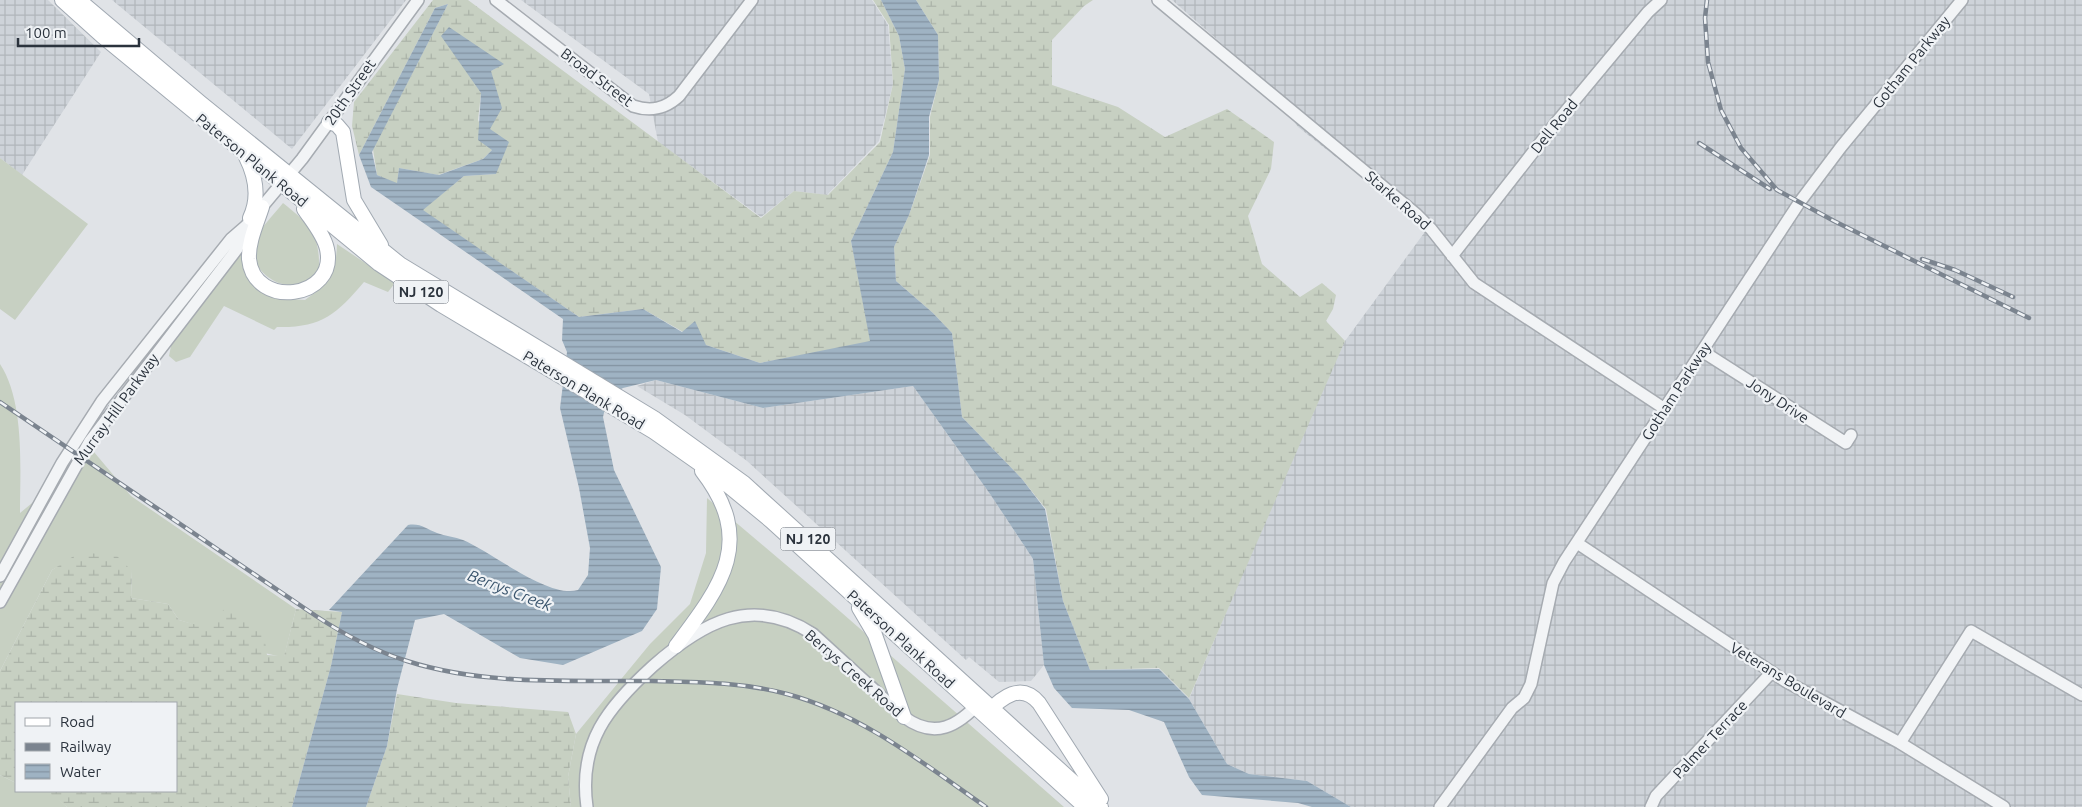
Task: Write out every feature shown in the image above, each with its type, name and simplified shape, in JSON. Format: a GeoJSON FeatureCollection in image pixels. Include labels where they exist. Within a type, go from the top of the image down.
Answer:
{"type":"FeatureCollection","features":[{"type":"Feature","properties":{"kind":"main road","name":"Paterson Plank Road"},"geometry":{"type":"LineString","coordinates":[[62,0],[102,36],[244,154],[285,179],[298,198],[367,255],[408,284],[616,402],[689,441],[750,488],[984,707],[1085,807]]}},
{"type":"Feature","properties":{"kind":"main road","name":"Paterson Plank Road"},"geometry":{"type":"LineString","coordinates":[[79,0],[285,179],[388,256],[557,367]]}},
{"type":"Feature","properties":{"kind":"main road"},"geometry":{"type":"LineString","coordinates":[[329,122],[340,128],[345,137],[351,189],[356,206],[388,256]]}},
{"type":"Feature","properties":{"kind":"main road"},"geometry":{"type":"LineString","coordinates":[[244,154],[253,170],[256,190],[255,208],[246,226]]}},
{"type":"Feature","properties":{"kind":"main road"},"geometry":{"type":"LineString","coordinates":[[262,207],[250,249],[251,268],[261,282],[272,290],[285,293],[298,292],[310,287],[320,278],[326,266],[328,253],[324,240],[298,198]]}},
{"type":"Feature","properties":{"kind":"main road","name":"Paterson Plank Road"},"geometry":{"type":"LineString","coordinates":[[616,402],[760,511],[848,591],[1102,807]]}},
{"type":"Feature","properties":{"kind":"main road"},"geometry":{"type":"LineString","coordinates":[[676,646],[716,590],[724,569],[730,542],[728,520],[722,501],[691,457]]}},
{"type":"Feature","properties":{"kind":"main road"},"geometry":{"type":"LineString","coordinates":[[848,591],[873,630],[904,717]]}},
{"type":"Feature","properties":{"kind":"main road"},"geometry":{"type":"LineString","coordinates":[[984,707],[1006,695],[1016,692],[1027,694],[1036,699],[1106,807]]}},
{"type":"Feature","properties":{"kind":"street","name":"20th Street"},"geometry":{"type":"LineString","coordinates":[[285,179],[418,0]]}},
{"type":"Feature","properties":{"kind":"street","name":"Broad Street"},"geometry":{"type":"LineString","coordinates":[[496,0],[633,106],[649,110],[665,106],[679,96],[752,0]]}},
{"type":"Feature","properties":{"kind":"street","name":"Starke Road"},"geometry":{"type":"LineString","coordinates":[[1158,0],[1416,214],[1474,283],[1665,409]]}},
{"type":"Feature","properties":{"kind":"street","name":"Dell Road"},"geometry":{"type":"LineString","coordinates":[[1452,256],[1555,124],[1648,12],[1661,0]]}},
{"type":"Feature","properties":{"kind":"street","name":"Gotham Parkway"},"geometry":{"type":"LineString","coordinates":[[1440,807],[1512,708],[1524,698],[1535,671],[1553,583],[1577,543],[1772,242],[1815,181],[1962,0]]}},
{"type":"Feature","properties":{"kind":"street","name":"Murray Hill Parkway"},"geometry":{"type":"LineString","coordinates":[[3,571],[62,463],[102,401],[231,239],[246,226],[285,179]]}},
{"type":"Feature","properties":{"kind":"street","name":"Murray Hill Parkway"},"geometry":{"type":"LineString","coordinates":[[0,602],[90,441],[237,249],[246,226]]}},
{"type":"Feature","properties":{"kind":"street","name":"Jony Drive"},"geometry":{"type":"LineString","coordinates":[[1702,351],[1846,443],[1851,435]]}},
{"type":"Feature","properties":{"kind":"street","name":"Veterans Boulevard"},"geometry":{"type":"LineString","coordinates":[[1577,543],[1771,673],[1900,744],[2004,807]]}},
{"type":"Feature","properties":{"kind":"street"},"geometry":{"type":"LineString","coordinates":[[3,571],[16,572]]}},
{"type":"Feature","properties":{"kind":"street","name":"Berrys Creek Road"},"geometry":{"type":"LineString","coordinates":[[587,807],[586,765],[600,726],[618,700],[676,646],[711,625],[730,617],[758,615],[786,620],[813,634],[904,717],[922,727],[940,729],[956,723],[984,707]]}},
{"type":"Feature","properties":{"kind":"street"},"geometry":{"type":"LineString","coordinates":[[1900,744],[1970,631],[2082,695]]}},
{"type":"Feature","properties":{"kind":"street","name":"Palmer Terrace"},"geometry":{"type":"LineString","coordinates":[[1651,807],[1656,796],[1771,673]]}},
{"type":"Feature","properties":{"kind":"shaded area"},"geometry":{"type":"Polygon","coordinates":[[[0,0],[48,0],[101,52],[22,175],[0,158],[0,0]]]}},
{"type":"Feature","properties":{"kind":"shaded area"},"geometry":{"type":"Polygon","coordinates":[[[112,0],[406,0],[292,149],[112,0]]]}},
{"type":"Feature","properties":{"kind":"shaded area"},"geometry":{"type":"Polygon","coordinates":[[[521,0],[872,0],[888,25],[893,84],[879,141],[827,195],[794,191],[761,217],[658,142],[649,94],[521,0]]]}},
{"type":"Feature","properties":{"kind":"shaded area"},"geometry":{"type":"Polygon","coordinates":[[[1172,0],[2082,0],[2082,807],[1351,807],[1307,781],[1249,774],[1227,764],[1189,699],[1308,421],[1345,341],[1427,229],[1298,127],[1270,86],[1172,0]]]}},
{"type":"Feature","properties":{"kind":"shaded area"},"geometry":{"type":"Polygon","coordinates":[[[656,380],[763,408],[913,386],[990,494],[1033,559],[1044,665],[1031,681],[999,682],[969,657],[966,660],[747,461],[685,415],[637,386],[656,380]]]}},
{"type":"Feature","properties":{"kind":"green space"},"geometry":{"type":"Polygon","coordinates":[[[433,0],[468,0],[761,218],[794,191],[828,195],[880,142],[893,84],[889,25],[873,0],[881,0],[899,36],[905,69],[893,152],[851,241],[871,342],[760,363],[706,345],[643,309],[579,317],[422,210],[464,176],[496,174],[490,129],[491,71],[503,64],[471,77],[481,93],[478,120],[492,150],[483,159],[438,175],[399,168],[397,184],[377,175],[373,149],[448,4],[435,8],[359,155],[352,126],[354,102],[433,0]]]}},
{"type":"Feature","properties":{"kind":"green space"},"geometry":{"type":"Polygon","coordinates":[[[916,0],[1093,0],[1084,6],[1052,40],[1052,85],[1118,107],[1165,137],[1227,109],[1274,142],[1271,169],[1248,216],[1262,264],[1300,297],[1322,283],[1336,295],[1333,309],[1326,321],[1345,341],[1189,698],[1159,668],[1090,670],[1063,601],[1046,509],[1022,479],[962,417],[952,333],[933,313],[896,281],[894,247],[909,215],[930,155],[930,117],[939,80],[938,35],[916,0]]]}},
{"type":"Feature","properties":{"kind":"green space"},"geometry":{"type":"Polygon","coordinates":[[[0,158],[88,224],[15,320],[0,309],[0,158]]]}},
{"type":"Feature","properties":{"kind":"green space"},"geometry":{"type":"Polygon","coordinates":[[[283,203],[300,217],[311,230],[315,238],[319,257],[319,269],[307,281],[296,285],[286,285],[268,277],[261,271],[253,254],[256,238],[283,203]]]}},
{"type":"Feature","properties":{"kind":"green space"},"geometry":{"type":"Polygon","coordinates":[[[337,244],[395,283],[388,292],[364,282],[345,303],[327,317],[305,325],[277,327],[274,330],[224,306],[190,357],[176,362],[169,356],[171,346],[242,250],[248,275],[275,298],[305,300],[330,277],[335,263],[337,244]]]}},
{"type":"Feature","properties":{"kind":"green space"},"geometry":{"type":"Polygon","coordinates":[[[0,364],[14,397],[17,416],[20,457],[20,513],[94,452],[131,496],[296,609],[284,657],[257,651],[179,620],[168,604],[131,598],[132,571],[61,565],[52,570],[0,671],[0,364]]]}},
{"type":"Feature","properties":{"kind":"green space"},"geometry":{"type":"Polygon","coordinates":[[[707,498],[818,592],[1064,807],[571,807],[568,777],[576,734],[650,644],[690,604],[706,553],[707,498]]]}},
{"type":"Feature","properties":{"kind":"green space"},"geometry":{"type":"Polygon","coordinates":[[[80,552],[117,556],[132,571],[131,598],[168,604],[179,620],[204,627],[227,607],[264,633],[267,655],[284,656],[296,609],[342,612],[331,666],[292,807],[67,807],[48,792],[178,792],[178,702],[15,702],[15,782],[0,775],[0,671],[52,570],[80,552]]]}},
{"type":"Feature","properties":{"kind":"green space"},"geometry":{"type":"Polygon","coordinates":[[[397,694],[456,703],[568,712],[576,734],[568,777],[571,807],[366,807],[387,746],[397,694]]]}},
{"type":"Feature","properties":{"kind":"green space"},"geometry":{"type":"Polygon","coordinates":[[[0,775],[15,782],[15,792],[50,792],[67,807],[0,807],[0,775]]]}},
{"type":"Feature","properties":{"kind":"water","name":"Berrys Creek"},"geometry":{"type":"Polygon","coordinates":[[[881,0],[916,0],[938,35],[939,80],[929,117],[929,155],[909,215],[894,247],[896,281],[933,313],[952,333],[962,417],[1022,479],[1045,509],[1063,601],[1090,670],[1159,669],[1189,699],[1227,764],[1249,774],[1307,781],[1351,807],[1312,807],[1298,803],[1202,795],[1189,777],[1164,722],[1129,710],[1072,708],[1054,688],[1044,665],[1033,559],[990,494],[913,386],[763,408],[656,380],[623,388],[608,396],[603,417],[614,470],[661,567],[657,609],[642,631],[563,665],[520,658],[444,614],[415,620],[397,689],[387,746],[366,807],[292,807],[331,666],[342,612],[329,610],[408,525],[420,526],[463,540],[552,588],[566,591],[578,590],[588,575],[590,548],[579,488],[560,408],[567,352],[562,340],[563,319],[371,187],[359,155],[435,8],[448,4],[372,152],[377,175],[397,183],[399,168],[439,175],[483,159],[492,150],[478,140],[481,93],[441,36],[449,27],[504,64],[491,71],[502,108],[490,129],[509,142],[496,174],[464,176],[423,210],[579,317],[643,309],[682,332],[695,321],[706,345],[760,363],[870,341],[851,241],[893,152],[905,69],[899,36],[881,0]]]}},
{"type":"Feature","properties":{"kind":"railway"},"geometry":{"type":"LineString","coordinates":[[1707,0],[1705,18],[1708,62],[1721,110],[1741,148],[1777,190],[1834,221],[2029,318]]}},
{"type":"Feature","properties":{"kind":"railway"},"geometry":{"type":"LineString","coordinates":[[1699,143],[1770,189]]}},
{"type":"Feature","properties":{"kind":"railway"},"geometry":{"type":"LineString","coordinates":[[1922,259],[1955,270],[2013,297]]}},
{"type":"Feature","properties":{"kind":"railway"},"geometry":{"type":"LineString","coordinates":[[0,402],[316,616],[349,636],[383,652],[407,661],[467,675],[559,681],[703,682],[753,687],[787,694],[815,703],[867,727],[916,758],[986,807]]}}]}
